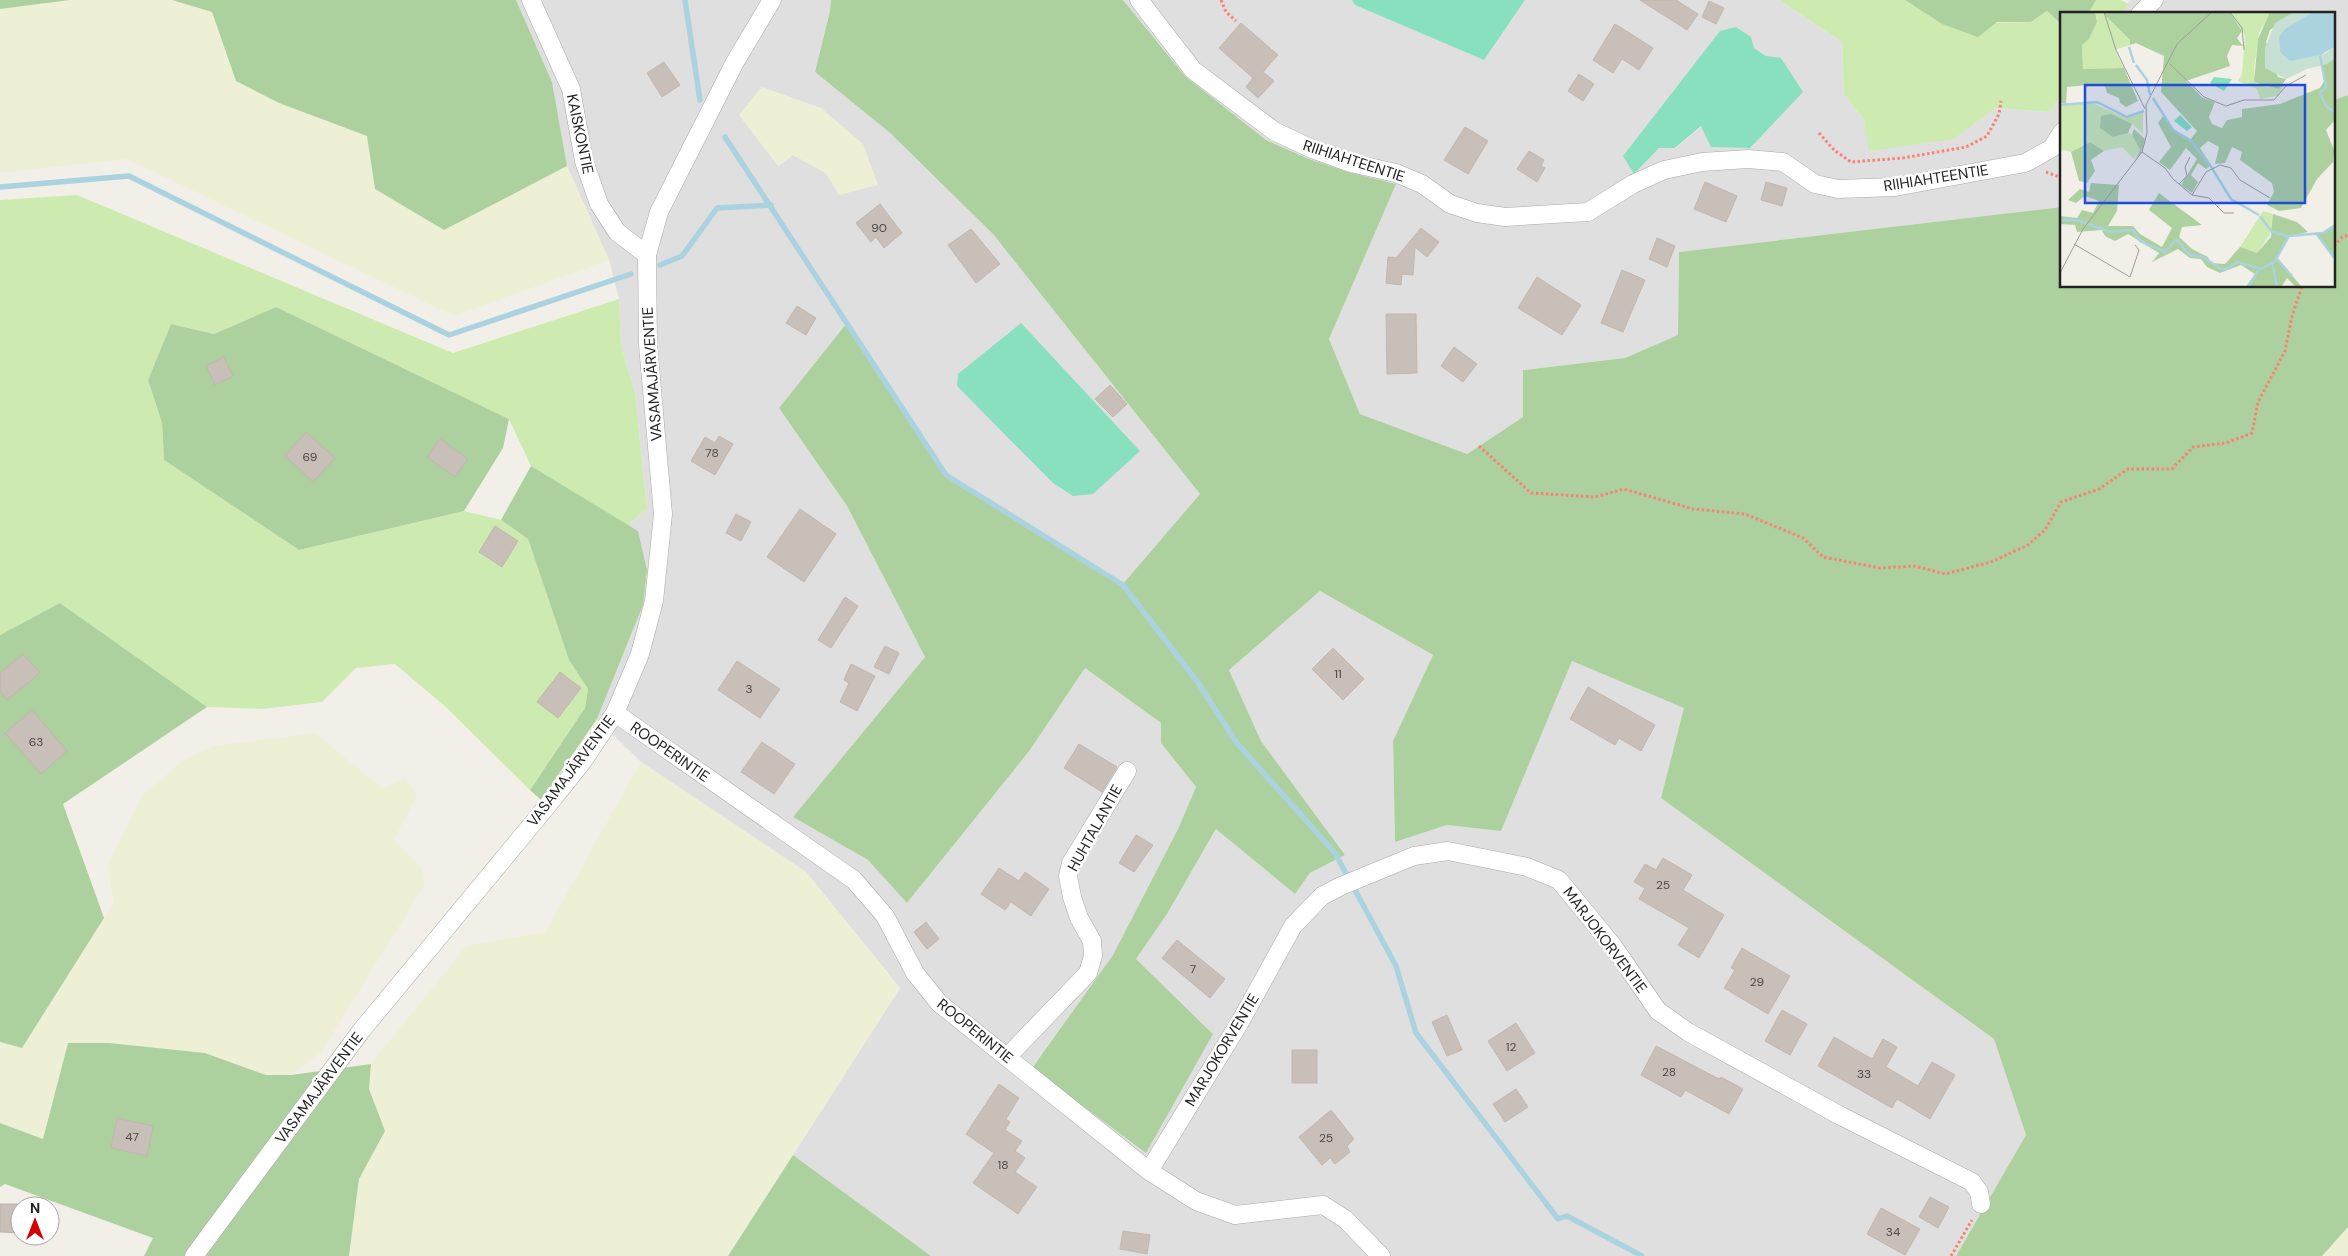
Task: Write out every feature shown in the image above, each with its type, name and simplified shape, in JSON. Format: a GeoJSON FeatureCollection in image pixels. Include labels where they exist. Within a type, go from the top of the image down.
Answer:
{"type":"FeatureCollection","features":[{"type":"Feature","properties":{"kind":"street","name":"KAISKONTIE"},"geometry":{"type":"LineString","coordinates":[[531,0],[571,89],[584,161],[599,204],[617,232],[647,255]]}},
{"type":"Feature","properties":{"kind":"street","name":"VASAMAJÄRVENTIE"},"geometry":{"type":"LineString","coordinates":[[194,1256],[361,1032],[572,775],[615,714],[640,654],[654,601],[663,514],[648,345],[647,255],[659,212],[735,62],[772,0]]}},
{"type":"Feature","properties":{"kind":"street","name":"RIIHIAHTEENTIE"},"geometry":{"type":"LineString","coordinates":[[1139,0],[1193,70],[1274,131],[1312,150],[1396,173],[1422,184],[1450,204],[1477,213],[1505,217],[1588,212],[1633,184],[1664,170],[1702,162],[1748,159],[1783,162],[1814,184],[1838,189],[1895,187],[2024,163],[2052,148],[2060,135]]}},
{"type":"Feature","properties":{"kind":"street"},"geometry":{"type":"LineString","coordinates":[[2142,12],[2154,0]]}},
{"type":"Feature","properties":{"kind":"street","name":"ROOPERINTIE"},"geometry":{"type":"LineString","coordinates":[[615,714],[854,880],[885,916],[915,973],[939,1003],[1149,1172],[1196,1201],[1235,1215],[1297,1206],[1323,1205],[1345,1219],[1381,1256]]}},
{"type":"Feature","properties":{"kind":"street","name":"HUHTALANTIE"},"geometry":{"type":"LineString","coordinates":[[1007,1057],[1088,973],[1093,956],[1092,941],[1079,918],[1068,876],[1071,863],[1127,771]]}},
{"type":"Feature","properties":{"kind":"street","name":"MARJOKORVENTIE"},"geometry":{"type":"LineString","coordinates":[[1149,1172],[1240,1022],[1293,926],[1322,896],[1341,886],[1414,856],[1448,851],[1527,867],[1559,880],[1613,946],[1658,1011],[1688,1032],[1838,1115],[1972,1182],[1979,1192],[1981,1204]]}},
{"type":"Feature","properties":{"kind":"path"},"geometry":{"type":"LineString","coordinates":[[1221,0],[1226,12],[1236,20]]}},
{"type":"Feature","properties":{"kind":"path"},"geometry":{"type":"LineString","coordinates":[[1819,133],[1834,150],[1851,162],[1903,158],[1966,148],[1987,136],[1999,114],[2001,101]]}},
{"type":"Feature","properties":{"kind":"path"},"geometry":{"type":"LineString","coordinates":[[2336,244],[2348,235]]}},
{"type":"Feature","properties":{"kind":"path"},"geometry":{"type":"LineString","coordinates":[[1479,446],[1531,493],[1595,497],[1624,489],[1693,509],[1745,514],[1803,538],[1823,557],[1880,568],[1914,566],[1945,574],[1991,562],[2028,545],[2045,530],[2061,502],[2098,489],[2128,469],[2172,469],[2193,447],[2226,443],[2252,433],[2258,402],[2284,351],[2292,316],[2301,288]]}},
{"type":"Feature","properties":{"kind":"path"},"geometry":{"type":"LineString","coordinates":[[1951,1256],[1981,1204]]}},
{"type":"Feature","properties":{"kind":"shaded area"},"geometry":{"type":"Polygon","coordinates":[[[516,0],[831,0],[815,72],[889,132],[993,234],[1200,494],[1123,585],[946,475],[848,323],[779,408],[847,506],[925,657],[793,817],[868,860],[908,902],[1030,750],[1085,668],[1161,723],[1161,743],[1196,787],[1178,829],[1113,955],[1032,1067],[1213,1034],[1136,959],[1167,914],[1217,828],[1295,894],[1310,873],[1345,855],[1261,741],[1229,670],[1320,591],[1433,655],[1393,741],[1395,842],[1447,825],[1501,831],[1572,660],[1685,708],[1661,798],[1994,1039],[2026,1135],[1956,1256],[931,1256],[793,1155],[900,988],[806,872],[641,762],[597,719],[643,605],[638,531],[627,525],[647,509],[635,393],[621,345],[619,299],[609,260],[567,166],[552,82],[516,0]],[[821,108],[778,166],[793,155],[826,173],[839,195],[821,108]]]}},
{"type":"Feature","properties":{"kind":"shaded area"},"geometry":{"type":"Polygon","coordinates":[[[1123,0],[1352,0],[1355,5],[1484,60],[1525,0],[1779,0],[1842,42],[1844,94],[1864,120],[1954,139],[1996,108],[2049,112],[2060,97],[2060,207],[1679,252],[1678,335],[1625,358],[1524,370],[1523,417],[1467,454],[1360,414],[1329,339],[1395,184],[1348,172],[1309,159],[1266,140],[1185,76],[1123,0]],[[1754,48],[1660,148],[1676,148],[1781,59],[1766,56],[1754,48]]]}},
{"type":"Feature","properties":{"kind":"shaded area"},"geometry":{"type":"Polygon","coordinates":[[[2130,0],[2348,0],[2348,95],[2336,99],[2336,12],[2122,12],[2130,0]]]}},
{"type":"Feature","properties":{"kind":"green space"},"geometry":{"type":"Polygon","coordinates":[[[0,0],[70,0],[0,9],[0,0]]]}},
{"type":"Feature","properties":{"kind":"green space"},"geometry":{"type":"Polygon","coordinates":[[[70,0],[172,0],[212,12],[236,81],[279,103],[367,136],[375,189],[444,230],[567,166],[609,260],[454,316],[127,159],[0,173],[0,9],[70,0]]]}},
{"type":"Feature","properties":{"kind":"green space"},"geometry":{"type":"Polygon","coordinates":[[[172,0],[516,0],[552,82],[567,166],[444,230],[375,189],[367,136],[279,103],[236,81],[212,12],[172,0]]]}},
{"type":"Feature","properties":{"kind":"green space"},"geometry":{"type":"Polygon","coordinates":[[[831,0],[1123,0],[1185,76],[1266,140],[1309,159],[1348,172],[1396,184],[1329,339],[1360,414],[1467,454],[1523,417],[1523,370],[1625,358],[1678,335],[1679,252],[2060,207],[2060,288],[2336,288],[2336,99],[2348,95],[2348,1227],[2322,1256],[1956,1256],[2026,1135],[1994,1039],[1661,798],[1684,708],[1572,661],[1501,831],[1447,825],[1395,842],[1393,741],[1433,655],[1320,591],[1229,670],[1261,741],[1345,855],[1310,873],[1295,894],[1216,829],[1167,914],[1136,959],[1213,1034],[1146,1153],[1032,1068],[1113,955],[1178,829],[1196,787],[1161,743],[1161,723],[1085,668],[1030,750],[907,903],[868,860],[793,817],[925,657],[847,506],[779,408],[847,323],[946,475],[1123,584],[1200,494],[993,234],[889,132],[815,72],[831,0]]]}},
{"type":"Feature","properties":{"kind":"green space"},"geometry":{"type":"Polygon","coordinates":[[[1352,0],[1525,0],[1484,60],[1355,5],[1352,0]]]}},
{"type":"Feature","properties":{"kind":"green space"},"geometry":{"type":"Polygon","coordinates":[[[1779,0],[1905,0],[1942,24],[2031,22],[2047,11],[2060,23],[2060,97],[2049,112],[1996,108],[1954,139],[1869,151],[1864,120],[1844,94],[1842,42],[1779,0]]]}},
{"type":"Feature","properties":{"kind":"green space"},"geometry":{"type":"Polygon","coordinates":[[[1905,0],[2096,0],[2089,12],[2060,12],[2060,23],[2047,11],[2031,22],[1997,22],[1978,37],[1942,24],[1905,0]]]}},
{"type":"Feature","properties":{"kind":"green space"},"geometry":{"type":"Polygon","coordinates":[[[2096,0],[2121,0],[2129,4],[2123,12],[2089,12],[2096,0]]]}},
{"type":"Feature","properties":{"kind":"green space"},"geometry":{"type":"Polygon","coordinates":[[[1736,27],[1751,37],[1754,48],[1766,56],[1781,58],[1803,92],[1750,148],[1711,147],[1701,126],[1675,148],[1659,148],[1634,174],[1623,156],[1720,31],[1736,27]]]}},
{"type":"Feature","properties":{"kind":"green space"},"geometry":{"type":"Polygon","coordinates":[[[762,87],[821,108],[863,144],[878,185],[839,195],[826,173],[793,155],[778,166],[739,115],[762,87]]]}},
{"type":"Feature","properties":{"kind":"green space"},"geometry":{"type":"Polygon","coordinates":[[[77,195],[453,353],[619,299],[621,345],[635,393],[647,509],[627,525],[531,466],[509,419],[276,307],[214,334],[171,324],[148,380],[162,423],[164,460],[299,550],[464,511],[501,520],[528,539],[569,660],[588,689],[585,708],[530,790],[448,709],[395,664],[356,668],[322,702],[262,709],[207,707],[60,603],[0,635],[0,200],[77,195]]]}},
{"type":"Feature","properties":{"kind":"green space"},"geometry":{"type":"Polygon","coordinates":[[[276,307],[509,419],[503,448],[464,511],[299,550],[164,460],[162,423],[148,380],[171,324],[214,334],[276,307]]]}},
{"type":"Feature","properties":{"kind":"green space"},"geometry":{"type":"Polygon","coordinates":[[[1021,323],[1140,451],[1093,494],[1073,496],[1053,483],[957,386],[958,374],[1021,323]]]}},
{"type":"Feature","properties":{"kind":"green space"},"geometry":{"type":"Polygon","coordinates":[[[531,466],[638,531],[647,570],[643,605],[597,719],[541,800],[530,790],[585,708],[588,689],[569,660],[528,539],[501,520],[531,466]]]}},
{"type":"Feature","properties":{"kind":"green space"},"geometry":{"type":"Polygon","coordinates":[[[60,603],[207,707],[63,804],[104,918],[22,1048],[0,1042],[0,635],[60,603]]]}},
{"type":"Feature","properties":{"kind":"green space"},"geometry":{"type":"Polygon","coordinates":[[[315,733],[382,788],[405,779],[417,795],[394,840],[422,868],[425,884],[322,1051],[291,1075],[266,1075],[205,1053],[43,1139],[0,1123],[0,1042],[22,1048],[114,902],[107,867],[143,795],[182,761],[214,746],[315,733]]]}},
{"type":"Feature","properties":{"kind":"green space"},"geometry":{"type":"Polygon","coordinates":[[[641,762],[806,872],[900,988],[728,1256],[349,1256],[359,1179],[385,1131],[369,1089],[371,1064],[466,946],[545,932],[641,762]]]}},
{"type":"Feature","properties":{"kind":"green space"},"geometry":{"type":"Polygon","coordinates":[[[68,1043],[109,1043],[205,1053],[266,1075],[291,1075],[371,1064],[369,1089],[385,1131],[359,1179],[349,1256],[144,1256],[153,1238],[60,1204],[60,1196],[38,1196],[5,1184],[0,1187],[0,1123],[43,1139],[68,1043]]]}},
{"type":"Feature","properties":{"kind":"green space"},"geometry":{"type":"Polygon","coordinates":[[[793,1155],[931,1256],[728,1256],[793,1155]]]}},
{"type":"Feature","properties":{"kind":"green space"},"geometry":{"type":"Polygon","coordinates":[[[2348,1227],[2348,1256],[2322,1256],[2348,1227]]]}},
{"type":"Feature","properties":{"kind":"building"},"geometry":{"type":"Polygon","coordinates":[[[1640,0],[1676,0],[1698,14],[1687,30],[1640,0]]]}},
{"type":"Feature","properties":{"kind":"building"},"geometry":{"type":"Polygon","coordinates":[[[1709,1],[1724,8],[1716,24],[1702,17],[1709,1]]]}},
{"type":"Feature","properties":{"kind":"building"},"geometry":{"type":"Polygon","coordinates":[[[1241,23],[1278,55],[1263,72],[1274,81],[1258,98],[1246,87],[1253,78],[1219,48],[1241,23]]]}},
{"type":"Feature","properties":{"kind":"building"},"geometry":{"type":"Polygon","coordinates":[[[1615,24],[1653,48],[1639,70],[1622,59],[1613,73],[1593,60],[1615,24]]]}},
{"type":"Feature","properties":{"kind":"building"},"geometry":{"type":"Polygon","coordinates":[[[664,62],[680,85],[662,97],[647,73],[664,62]]]}},
{"type":"Feature","properties":{"kind":"building"},"geometry":{"type":"Polygon","coordinates":[[[1579,74],[1594,84],[1583,101],[1568,91],[1579,74]]]}},
{"type":"Feature","properties":{"kind":"building"},"geometry":{"type":"Polygon","coordinates":[[[1465,127],[1488,141],[1468,174],[1444,160],[1465,127]]]}},
{"type":"Feature","properties":{"kind":"building"},"geometry":{"type":"Polygon","coordinates":[[[1529,151],[1544,160],[1541,166],[1545,168],[1537,182],[1517,169],[1529,151]]]}},
{"type":"Feature","properties":{"kind":"building"},"geometry":{"type":"Polygon","coordinates":[[[1705,182],[1737,196],[1726,222],[1694,209],[1705,182]]]}},
{"type":"Feature","properties":{"kind":"building"},"geometry":{"type":"Polygon","coordinates":[[[1766,182],[1787,188],[1782,206],[1761,200],[1766,182]]]}},
{"type":"Feature","properties":{"kind":"building"},"geometry":{"type":"Polygon","coordinates":[[[880,204],[902,233],[884,248],[876,237],[871,242],[856,223],[880,204]]]}},
{"type":"Feature","properties":{"kind":"building"},"geometry":{"type":"Polygon","coordinates":[[[1421,228],[1439,242],[1427,257],[1415,247],[1413,275],[1402,274],[1401,285],[1386,283],[1388,257],[1396,258],[1421,228]]]}},
{"type":"Feature","properties":{"kind":"building"},"geometry":{"type":"Polygon","coordinates":[[[971,229],[1000,264],[976,283],[948,245],[971,229]]]}},
{"type":"Feature","properties":{"kind":"building"},"geometry":{"type":"Polygon","coordinates":[[[1657,238],[1675,246],[1667,267],[1649,259],[1657,238]]]}},
{"type":"Feature","properties":{"kind":"building"},"geometry":{"type":"Polygon","coordinates":[[[1622,270],[1645,280],[1623,332],[1601,323],[1622,270]]]}},
{"type":"Feature","properties":{"kind":"building"},"geometry":{"type":"Polygon","coordinates":[[[1537,277],[1581,305],[1562,335],[1518,308],[1537,277]]]}},
{"type":"Feature","properties":{"kind":"building"},"geometry":{"type":"Polygon","coordinates":[[[797,306],[816,318],[806,335],[786,323],[797,306]]]}},
{"type":"Feature","properties":{"kind":"building"},"geometry":{"type":"Polygon","coordinates":[[[1386,314],[1416,314],[1417,373],[1387,374],[1386,314]]]}},
{"type":"Feature","properties":{"kind":"building"},"geometry":{"type":"Polygon","coordinates":[[[1454,347],[1477,364],[1463,382],[1441,366],[1454,347]]]}},
{"type":"Feature","properties":{"kind":"building"},"geometry":{"type":"Polygon","coordinates":[[[224,357],[233,376],[215,385],[206,366],[224,357]]]}},
{"type":"Feature","properties":{"kind":"building"},"geometry":{"type":"Polygon","coordinates":[[[1110,385],[1127,404],[1113,417],[1095,399],[1110,385]]]}},
{"type":"Feature","properties":{"kind":"building"},"geometry":{"type":"Polygon","coordinates":[[[306,432],[335,458],[313,482],[285,456],[306,432]]]}},
{"type":"Feature","properties":{"kind":"building"},"geometry":{"type":"Polygon","coordinates":[[[719,436],[733,444],[715,475],[691,461],[705,437],[715,443],[719,436]]]}},
{"type":"Feature","properties":{"kind":"building"},"geometry":{"type":"Polygon","coordinates":[[[440,439],[468,459],[455,477],[427,457],[440,439]]]}},
{"type":"Feature","properties":{"kind":"building"},"geometry":{"type":"Polygon","coordinates":[[[800,509],[836,534],[804,582],[767,557],[800,509]]]}},
{"type":"Feature","properties":{"kind":"building"},"geometry":{"type":"Polygon","coordinates":[[[736,514],[751,522],[741,541],[726,533],[736,514]]]}},
{"type":"Feature","properties":{"kind":"building"},"geometry":{"type":"Polygon","coordinates":[[[495,526],[518,541],[502,567],[479,552],[495,526]]]}},
{"type":"Feature","properties":{"kind":"building"},"geometry":{"type":"Polygon","coordinates":[[[845,597],[858,606],[831,648],[818,640],[845,597]]]}},
{"type":"Feature","properties":{"kind":"building"},"geometry":{"type":"Polygon","coordinates":[[[885,646],[899,653],[889,674],[874,667],[885,646]]]}},
{"type":"Feature","properties":{"kind":"building"},"geometry":{"type":"Polygon","coordinates":[[[1333,648],[1364,679],[1343,700],[1312,669],[1333,648]]]}},
{"type":"Feature","properties":{"kind":"building"},"geometry":{"type":"Polygon","coordinates":[[[23,654],[40,673],[7,700],[0,691],[0,673],[23,654]]]}},
{"type":"Feature","properties":{"kind":"building"},"geometry":{"type":"Polygon","coordinates":[[[737,661],[780,689],[760,718],[718,690],[737,661]]]}},
{"type":"Feature","properties":{"kind":"building"},"geometry":{"type":"Polygon","coordinates":[[[851,664],[875,676],[857,711],[840,702],[849,683],[844,680],[851,664]]]}},
{"type":"Feature","properties":{"kind":"building"},"geometry":{"type":"Polygon","coordinates":[[[560,672],[581,688],[558,718],[537,702],[560,672]]]}},
{"type":"Feature","properties":{"kind":"building"},"geometry":{"type":"Polygon","coordinates":[[[1588,687],[1655,725],[1641,751],[1619,738],[1615,745],[1570,719],[1588,687]]]}},
{"type":"Feature","properties":{"kind":"building"},"geometry":{"type":"Polygon","coordinates":[[[32,710],[67,751],[41,774],[5,733],[32,710]]]}},
{"type":"Feature","properties":{"kind":"building"},"geometry":{"type":"Polygon","coordinates":[[[762,742],[795,764],[774,794],[741,772],[762,742]]]}},
{"type":"Feature","properties":{"kind":"building"},"geometry":{"type":"Polygon","coordinates":[[[1079,744],[1117,767],[1102,792],[1064,768],[1079,744]]]}},
{"type":"Feature","properties":{"kind":"building"},"geometry":{"type":"Polygon","coordinates":[[[1136,835],[1153,845],[1134,872],[1119,863],[1136,835]]]}},
{"type":"Feature","properties":{"kind":"building"},"geometry":{"type":"Polygon","coordinates":[[[1663,858],[1692,875],[1683,890],[1724,915],[1699,958],[1678,945],[1689,928],[1639,899],[1645,888],[1634,882],[1645,864],[1656,870],[1663,858]]]}},
{"type":"Feature","properties":{"kind":"building"},"geometry":{"type":"Polygon","coordinates":[[[999,868],[1019,881],[1025,872],[1049,889],[1031,916],[1011,902],[1005,910],[981,894],[999,868]]]}},
{"type":"Feature","properties":{"kind":"building"},"geometry":{"type":"Polygon","coordinates":[[[926,922],[939,939],[927,949],[914,932],[926,922]]]}},
{"type":"Feature","properties":{"kind":"building"},"geometry":{"type":"Polygon","coordinates":[[[1177,940],[1225,979],[1210,998],[1162,958],[1177,940]]]}},
{"type":"Feature","properties":{"kind":"building"},"geometry":{"type":"Polygon","coordinates":[[[1742,948],[1790,976],[1768,1014],[1724,988],[1735,970],[1731,968],[1742,948]]]}},
{"type":"Feature","properties":{"kind":"building"},"geometry":{"type":"Polygon","coordinates":[[[1782,1010],[1807,1024],[1790,1055],[1765,1041],[1782,1010]]]}},
{"type":"Feature","properties":{"kind":"building"},"geometry":{"type":"Polygon","coordinates":[[[1447,1015],[1462,1050],[1447,1056],[1432,1022],[1447,1015]]]}},
{"type":"Feature","properties":{"kind":"building"},"geometry":{"type":"Polygon","coordinates":[[[1516,1023],[1535,1053],[1507,1071],[1488,1041],[1516,1023]]]}},
{"type":"Feature","properties":{"kind":"building"},"geometry":{"type":"Polygon","coordinates":[[[1834,1037],[1872,1059],[1883,1039],[1897,1047],[1886,1067],[1918,1086],[1932,1062],[1955,1075],[1930,1119],[1897,1099],[1892,1108],[1818,1066],[1834,1037]]]}},
{"type":"Feature","properties":{"kind":"building"},"geometry":{"type":"Polygon","coordinates":[[[1656,1046],[1719,1079],[1721,1077],[1743,1089],[1729,1114],[1685,1090],[1681,1097],[1641,1075],[1656,1046]]]}},
{"type":"Feature","properties":{"kind":"building"},"geometry":{"type":"Polygon","coordinates":[[[1292,1050],[1317,1050],[1317,1083],[1292,1083],[1292,1050]]]}},
{"type":"Feature","properties":{"kind":"building"},"geometry":{"type":"Polygon","coordinates":[[[999,1084],[1019,1098],[1006,1119],[1010,1122],[1005,1130],[1022,1141],[1015,1151],[1025,1158],[1015,1172],[1037,1187],[1018,1214],[973,1183],[994,1153],[966,1134],[999,1084]]]}},
{"type":"Feature","properties":{"kind":"building"},"geometry":{"type":"Polygon","coordinates":[[[1516,1089],[1528,1107],[1505,1122],[1493,1104],[1516,1089]]]}},
{"type":"Feature","properties":{"kind":"building"},"geometry":{"type":"Polygon","coordinates":[[[1331,1110],[1354,1139],[1347,1146],[1350,1152],[1335,1164],[1330,1158],[1322,1165],[1299,1137],[1331,1110]]]}},
{"type":"Feature","properties":{"kind":"building"},"geometry":{"type":"Polygon","coordinates":[[[117,1118],[153,1126],[147,1156],[111,1148],[117,1118]]]}},
{"type":"Feature","properties":{"kind":"building"},"geometry":{"type":"Polygon","coordinates":[[[1930,1197],[1949,1207],[1938,1228],[1919,1217],[1930,1197]]]}},
{"type":"Feature","properties":{"kind":"building"},"geometry":{"type":"Polygon","coordinates":[[[0,1204],[10,1204],[10,1232],[0,1232],[0,1204]]]}},
{"type":"Feature","properties":{"kind":"building"},"geometry":{"type":"Polygon","coordinates":[[[1881,1208],[1920,1229],[1905,1255],[1867,1234],[1881,1208]]]}},
{"type":"Feature","properties":{"kind":"building"},"geometry":{"type":"Polygon","coordinates":[[[1123,1231],[1150,1235],[1147,1254],[1120,1249],[1123,1231]]]}},
{"type":"Feature","properties":{"kind":"waterway"},"geometry":{"type":"LineString","coordinates":[[685,0],[700,100]]}},
{"type":"Feature","properties":{"kind":"waterway"},"geometry":{"type":"LineString","coordinates":[[725,137],[946,475],[1123,585],[1199,684],[1236,742],[1335,853],[1396,966],[1416,1033],[1558,1219],[1567,1216],[1642,1256]]}},
{"type":"Feature","properties":{"kind":"waterway"},"geometry":{"type":"LineString","coordinates":[[0,187],[129,176],[449,335],[631,274]]}},
{"type":"Feature","properties":{"kind":"waterway"},"geometry":{"type":"LineString","coordinates":[[660,265],[682,256],[717,208],[771,205]]}}]}
